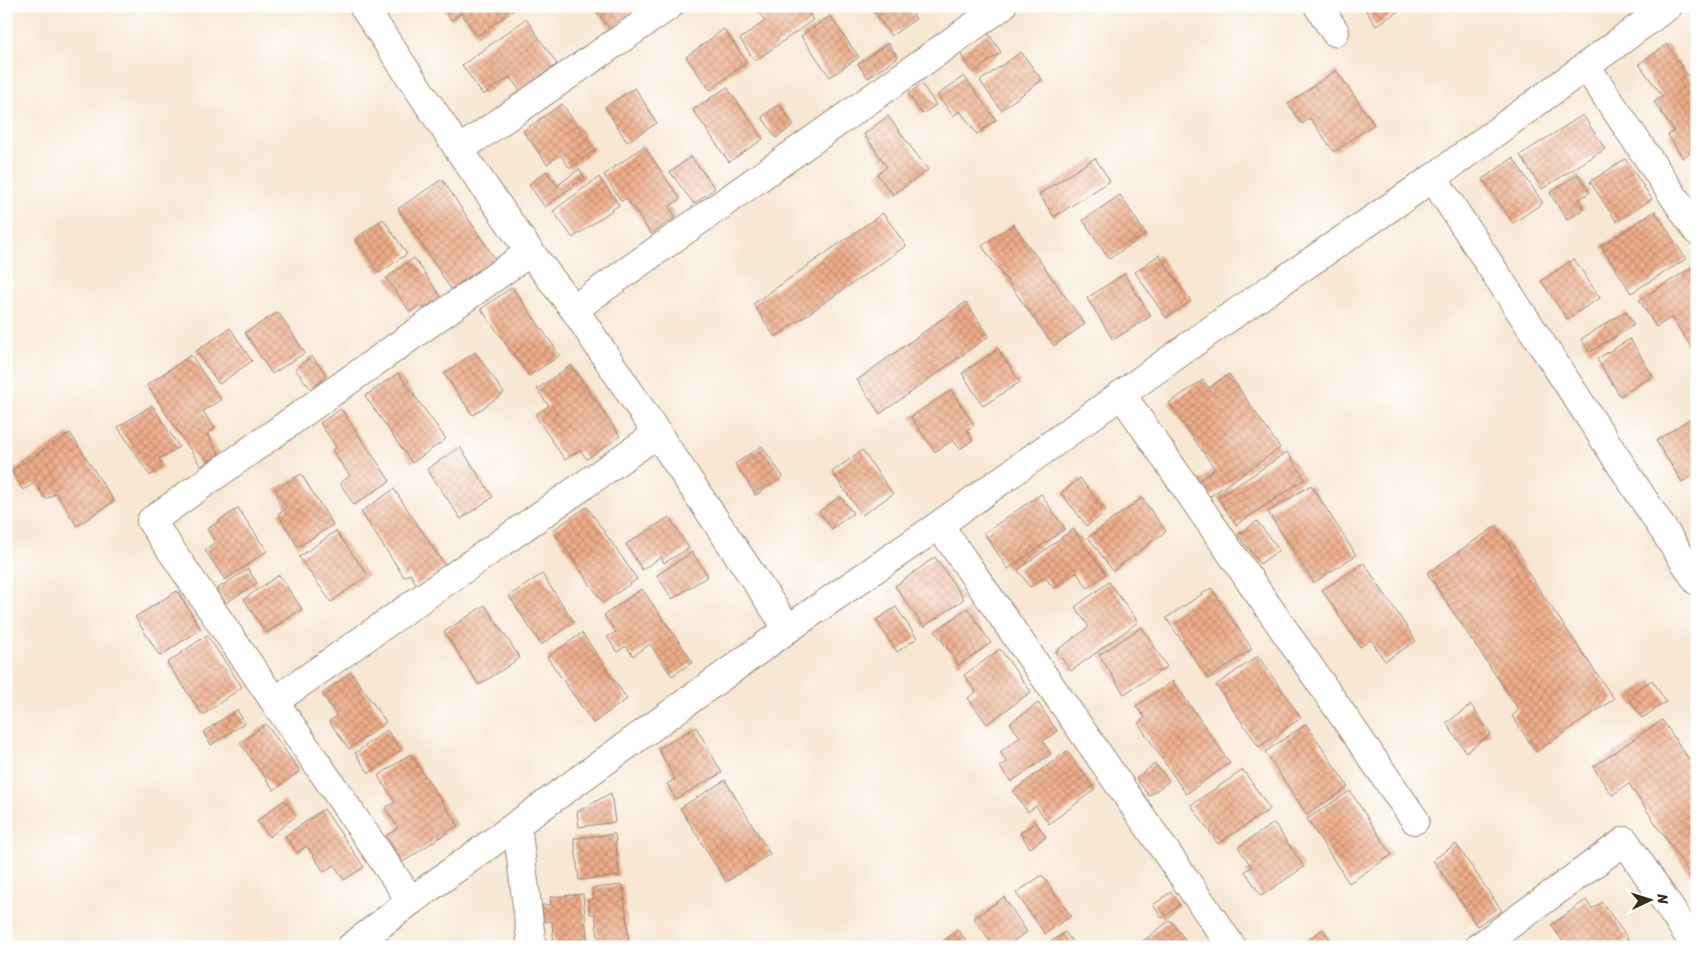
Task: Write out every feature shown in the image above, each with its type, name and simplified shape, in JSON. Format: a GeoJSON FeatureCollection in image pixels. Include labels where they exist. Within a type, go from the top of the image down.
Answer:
{"type":"FeatureCollection","features":[{"type":"Feature","properties":{"kind":"street"},"geometry":{"type":"LineString","coordinates":[[363,6],[530,252],[574,309],[788,629]]}},
{"type":"Feature","properties":{"kind":"street"},"geometry":{"type":"LineString","coordinates":[[459,150],[669,6]]}},
{"type":"Feature","properties":{"kind":"street"},"geometry":{"type":"LineString","coordinates":[[574,309],[1002,6]]}},
{"type":"Feature","properties":{"kind":"street"},"geometry":{"type":"LineString","coordinates":[[1318,6],[1335,32]]}},
{"type":"Feature","properties":{"kind":"street"},"geometry":{"type":"LineString","coordinates":[[351,947],[411,901],[518,826],[788,629],[939,525],[1224,322],[1433,178],[1586,66],[1652,11]]}},
{"type":"Feature","properties":{"kind":"street"},"geometry":{"type":"LineString","coordinates":[[1586,66],[1697,232]]}},
{"type":"Feature","properties":{"kind":"street"},"geometry":{"type":"LineString","coordinates":[[1433,178],[1697,581]]}},
{"type":"Feature","properties":{"kind":"street"},"geometry":{"type":"LineString","coordinates":[[411,901],[151,521],[530,252]]}},
{"type":"Feature","properties":{"kind":"street"},"geometry":{"type":"LineString","coordinates":[[1122,395],[1416,820]]}},
{"type":"Feature","properties":{"kind":"street"},"geometry":{"type":"LineString","coordinates":[[275,701],[657,434]]}},
{"type":"Feature","properties":{"kind":"street"},"geometry":{"type":"LineString","coordinates":[[939,525],[1232,947]]}},
{"type":"Feature","properties":{"kind":"street"},"geometry":{"type":"LineString","coordinates":[[518,826],[532,947]]}},
{"type":"Feature","properties":{"kind":"street"},"geometry":{"type":"LineString","coordinates":[[1480,947],[1625,841],[1696,947]]}},
{"type":"Feature","properties":{"kind":"building"},"geometry":{"type":"Polygon","coordinates":[[[442,6],[519,6],[477,36],[461,13],[451,20],[442,6]]]}},
{"type":"Feature","properties":{"kind":"building"},"geometry":{"type":"Polygon","coordinates":[[[593,6],[636,6],[641,12],[612,33],[593,6]]]}},
{"type":"Feature","properties":{"kind":"building"},"geometry":{"type":"Polygon","coordinates":[[[762,6],[803,6],[813,20],[755,61],[740,39],[765,21],[757,10],[762,6]]]}},
{"type":"Feature","properties":{"kind":"building"},"geometry":{"type":"Polygon","coordinates":[[[870,6],[908,6],[916,19],[891,36],[870,6]]]}},
{"type":"Feature","properties":{"kind":"building"},"geometry":{"type":"Polygon","coordinates":[[[1363,6],[1402,6],[1403,8],[1376,26],[1363,6]]]}},
{"type":"Feature","properties":{"kind":"building"},"geometry":{"type":"Polygon","coordinates":[[[830,16],[859,57],[830,77],[801,36],[830,16]]]}},
{"type":"Feature","properties":{"kind":"building"},"geometry":{"type":"Polygon","coordinates":[[[526,19],[557,64],[520,91],[510,77],[483,95],[462,65],[526,19]]]}},
{"type":"Feature","properties":{"kind":"building"},"geometry":{"type":"Polygon","coordinates":[[[724,29],[747,62],[710,90],[686,57],[724,29]]]}},
{"type":"Feature","properties":{"kind":"building"},"geometry":{"type":"Polygon","coordinates":[[[988,33],[1001,52],[973,73],[960,53],[988,33]]]}},
{"type":"Feature","properties":{"kind":"building"},"geometry":{"type":"Polygon","coordinates":[[[888,43],[898,57],[868,78],[858,64],[888,43]]]}},
{"type":"Feature","properties":{"kind":"building"},"geometry":{"type":"Polygon","coordinates":[[[1667,44],[1691,81],[1697,77],[1697,148],[1683,158],[1668,135],[1674,131],[1654,102],[1662,96],[1639,64],[1667,44]]]}},
{"type":"Feature","properties":{"kind":"building"},"geometry":{"type":"Polygon","coordinates":[[[1021,52],[1042,80],[1001,110],[980,81],[1021,52]]]}},
{"type":"Feature","properties":{"kind":"building"},"geometry":{"type":"Polygon","coordinates":[[[1336,70],[1374,124],[1334,152],[1310,118],[1302,124],[1288,104],[1336,70]]]}},
{"type":"Feature","properties":{"kind":"building"},"geometry":{"type":"Polygon","coordinates":[[[964,76],[996,120],[977,134],[960,111],[953,116],[937,95],[964,76]]]}},
{"type":"Feature","properties":{"kind":"building"},"geometry":{"type":"Polygon","coordinates":[[[922,84],[936,105],[922,114],[908,94],[922,84]]]}},
{"type":"Feature","properties":{"kind":"building"},"geometry":{"type":"Polygon","coordinates":[[[727,87],[763,139],[729,162],[693,110],[727,87]]]}},
{"type":"Feature","properties":{"kind":"building"},"geometry":{"type":"Polygon","coordinates":[[[635,88],[657,123],[627,142],[605,107],[635,88]]]}},
{"type":"Feature","properties":{"kind":"building"},"geometry":{"type":"Polygon","coordinates":[[[562,104],[595,150],[570,168],[560,155],[547,164],[523,131],[562,104]]]}},
{"type":"Feature","properties":{"kind":"building"},"geometry":{"type":"Polygon","coordinates":[[[779,104],[794,125],[776,138],[762,117],[779,104]]]}},
{"type":"Feature","properties":{"kind":"building"},"geometry":{"type":"Polygon","coordinates":[[[1583,115],[1605,149],[1542,189],[1520,155],[1583,115]]]}},
{"type":"Feature","properties":{"kind":"building"},"geometry":{"type":"Polygon","coordinates":[[[888,116],[928,170],[893,195],[877,174],[887,167],[864,134],[888,116]]]}},
{"type":"Feature","properties":{"kind":"building"},"geometry":{"type":"Polygon","coordinates":[[[644,146],[680,199],[669,207],[676,217],[651,234],[626,198],[621,201],[604,175],[644,146]]]}},
{"type":"Feature","properties":{"kind":"building"},"geometry":{"type":"Polygon","coordinates":[[[691,157],[715,188],[694,204],[670,172],[691,157]]]}},
{"type":"Feature","properties":{"kind":"building"},"geometry":{"type":"Polygon","coordinates":[[[1095,158],[1110,181],[1054,217],[1039,194],[1095,158]]]}},
{"type":"Feature","properties":{"kind":"building"},"geometry":{"type":"Polygon","coordinates":[[[1513,158],[1543,203],[1513,223],[1483,179],[1513,158]]]}},
{"type":"Feature","properties":{"kind":"building"},"geometry":{"type":"Polygon","coordinates":[[[1625,159],[1652,199],[1617,222],[1590,182],[1625,159]]]}},
{"type":"Feature","properties":{"kind":"building"},"geometry":{"type":"Polygon","coordinates":[[[579,169],[585,177],[545,207],[529,185],[546,171],[557,186],[579,169]]]}},
{"type":"Feature","properties":{"kind":"building"},"geometry":{"type":"Polygon","coordinates":[[[1578,174],[1590,192],[1578,200],[1584,209],[1567,220],[1550,193],[1578,174]]]}},
{"type":"Feature","properties":{"kind":"building"},"geometry":{"type":"Polygon","coordinates":[[[599,177],[619,205],[573,238],[553,211],[599,177]]]}},
{"type":"Feature","properties":{"kind":"building"},"geometry":{"type":"Polygon","coordinates":[[[442,179],[495,259],[451,289],[398,209],[442,179]]]}},
{"type":"Feature","properties":{"kind":"building"},"geometry":{"type":"Polygon","coordinates":[[[1120,195],[1146,234],[1109,259],[1083,220],[1120,195]]]}},
{"type":"Feature","properties":{"kind":"building"},"geometry":{"type":"Polygon","coordinates":[[[1655,211],[1686,259],[1631,293],[1601,246],[1655,211]]]}},
{"type":"Feature","properties":{"kind":"building"},"geometry":{"type":"Polygon","coordinates":[[[883,213],[906,246],[775,337],[753,304],[883,213]]]}},
{"type":"Feature","properties":{"kind":"building"},"geometry":{"type":"Polygon","coordinates":[[[383,219],[407,254],[379,273],[355,239],[383,219]]]}},
{"type":"Feature","properties":{"kind":"building"},"geometry":{"type":"Polygon","coordinates":[[[1013,224],[1085,324],[1054,346],[982,246],[1013,224]]]}},
{"type":"Feature","properties":{"kind":"building"},"geometry":{"type":"Polygon","coordinates":[[[1159,255],[1191,301],[1166,318],[1135,272],[1159,255]]]}},
{"type":"Feature","properties":{"kind":"building"},"geometry":{"type":"Polygon","coordinates":[[[414,258],[441,297],[423,309],[420,305],[410,312],[386,278],[414,258]]]}},
{"type":"Feature","properties":{"kind":"building"},"geometry":{"type":"Polygon","coordinates":[[[1574,259],[1600,298],[1567,319],[1541,281],[1574,259]]]}},
{"type":"Feature","properties":{"kind":"building"},"geometry":{"type":"Polygon","coordinates":[[[1693,267],[1697,274],[1697,357],[1672,317],[1656,327],[1639,300],[1693,267]]]}},
{"type":"Feature","properties":{"kind":"building"},"geometry":{"type":"Polygon","coordinates":[[[1124,274],[1151,316],[1113,340],[1087,298],[1124,274]]]}},
{"type":"Feature","properties":{"kind":"building"},"geometry":{"type":"Polygon","coordinates":[[[512,287],[560,355],[529,376],[481,309],[512,287]]]}},
{"type":"Feature","properties":{"kind":"building"},"geometry":{"type":"Polygon","coordinates":[[[966,302],[989,336],[880,414],[857,380],[966,302]]]}},
{"type":"Feature","properties":{"kind":"building"},"geometry":{"type":"Polygon","coordinates":[[[1626,311],[1634,325],[1590,352],[1581,339],[1626,311]]]}},
{"type":"Feature","properties":{"kind":"building"},"geometry":{"type":"Polygon","coordinates":[[[278,312],[305,353],[272,374],[245,333],[278,312]]]}},
{"type":"Feature","properties":{"kind":"building"},"geometry":{"type":"Polygon","coordinates":[[[230,328],[252,361],[219,384],[196,351],[230,328]]]}},
{"type":"Feature","properties":{"kind":"building"},"geometry":{"type":"Polygon","coordinates":[[[1630,339],[1653,376],[1620,396],[1597,359],[1630,339]]]}},
{"type":"Feature","properties":{"kind":"building"},"geometry":{"type":"Polygon","coordinates":[[[998,349],[1020,382],[983,406],[962,373],[998,349]]]}},
{"type":"Feature","properties":{"kind":"building"},"geometry":{"type":"Polygon","coordinates":[[[475,352],[504,393],[473,415],[444,374],[475,352]]]}},
{"type":"Feature","properties":{"kind":"building"},"geometry":{"type":"Polygon","coordinates":[[[191,355],[221,400],[203,411],[215,429],[207,434],[219,454],[201,466],[147,385],[191,355]]]}},
{"type":"Feature","properties":{"kind":"building"},"geometry":{"type":"Polygon","coordinates":[[[312,356],[327,376],[311,389],[295,369],[312,356]]]}},
{"type":"Feature","properties":{"kind":"building"},"geometry":{"type":"Polygon","coordinates":[[[571,365],[620,436],[587,459],[580,450],[565,460],[535,415],[549,406],[537,389],[571,365]]]}},
{"type":"Feature","properties":{"kind":"building"},"geometry":{"type":"Polygon","coordinates":[[[398,373],[446,439],[412,463],[365,396],[398,373]]]}},
{"type":"Feature","properties":{"kind":"building"},"geometry":{"type":"Polygon","coordinates":[[[1229,374],[1280,448],[1209,497],[1198,481],[1215,469],[1169,403],[1203,380],[1209,388],[1229,374]]]}},
{"type":"Feature","properties":{"kind":"building"},"geometry":{"type":"Polygon","coordinates":[[[951,390],[974,425],[967,430],[973,440],[960,449],[953,440],[935,452],[911,417],[951,390]]]}},
{"type":"Feature","properties":{"kind":"building"},"geometry":{"type":"Polygon","coordinates":[[[152,405],[179,447],[159,459],[163,467],[150,476],[118,427],[152,405]]]}},
{"type":"Feature","properties":{"kind":"building"},"geometry":{"type":"Polygon","coordinates":[[[341,409],[390,481],[354,505],[340,483],[350,476],[332,450],[336,447],[320,423],[341,409]]]}},
{"type":"Feature","properties":{"kind":"building"},"geometry":{"type":"Polygon","coordinates":[[[1689,419],[1697,432],[1697,473],[1682,482],[1656,441],[1689,419]]]}},
{"type":"Feature","properties":{"kind":"building"},"geometry":{"type":"Polygon","coordinates":[[[70,433],[114,501],[77,526],[56,493],[46,499],[35,483],[23,490],[11,471],[70,433]]]}},
{"type":"Feature","properties":{"kind":"building"},"geometry":{"type":"Polygon","coordinates":[[[762,446],[783,477],[756,495],[735,464],[762,446]]]}},
{"type":"Feature","properties":{"kind":"building"},"geometry":{"type":"Polygon","coordinates":[[[460,447],[493,497],[461,519],[427,469],[460,447]]]}},
{"type":"Feature","properties":{"kind":"building"},"geometry":{"type":"Polygon","coordinates":[[[862,450],[893,494],[862,515],[832,472],[862,450]]]}},
{"type":"Feature","properties":{"kind":"building"},"geometry":{"type":"Polygon","coordinates":[[[1287,452],[1305,479],[1236,525],[1218,498],[1287,452]]]}},
{"type":"Feature","properties":{"kind":"building"},"geometry":{"type":"Polygon","coordinates":[[[301,474],[333,525],[298,547],[278,514],[287,508],[275,490],[301,474]]]}},
{"type":"Feature","properties":{"kind":"building"},"geometry":{"type":"Polygon","coordinates":[[[1080,478],[1106,511],[1087,526],[1061,493],[1080,478]]]}},
{"type":"Feature","properties":{"kind":"building"},"geometry":{"type":"Polygon","coordinates":[[[1311,485],[1356,555],[1314,583],[1268,512],[1311,485]]]}},
{"type":"Feature","properties":{"kind":"building"},"geometry":{"type":"Polygon","coordinates":[[[394,489],[445,566],[417,585],[410,574],[404,577],[361,512],[394,489]]]}},
{"type":"Feature","properties":{"kind":"building"},"geometry":{"type":"Polygon","coordinates":[[[1041,494],[1065,529],[1008,569],[984,533],[1041,494]]]}},
{"type":"Feature","properties":{"kind":"building"},"geometry":{"type":"Polygon","coordinates":[[[840,496],[853,513],[832,529],[819,512],[840,496]]]}},
{"type":"Feature","properties":{"kind":"building"},"geometry":{"type":"Polygon","coordinates":[[[1142,498],[1166,531],[1113,571],[1088,537],[1142,498]]]}},
{"type":"Feature","properties":{"kind":"building"},"geometry":{"type":"Polygon","coordinates":[[[587,507],[637,579],[603,603],[553,530],[587,507]]]}},
{"type":"Feature","properties":{"kind":"building"},"geometry":{"type":"Polygon","coordinates":[[[238,508],[267,551],[225,580],[205,550],[215,542],[207,529],[238,508]]]}},
{"type":"Feature","properties":{"kind":"building"},"geometry":{"type":"Polygon","coordinates":[[[669,517],[689,548],[664,563],[661,557],[642,570],[626,544],[669,517]]]}},
{"type":"Feature","properties":{"kind":"building"},"geometry":{"type":"Polygon","coordinates":[[[1257,521],[1279,550],[1260,564],[1238,535],[1257,521]]]}},
{"type":"Feature","properties":{"kind":"building"},"geometry":{"type":"Polygon","coordinates":[[[1496,526],[1614,699],[1536,752],[1512,716],[1519,710],[1427,573],[1496,526]]]}},
{"type":"Feature","properties":{"kind":"building"},"geometry":{"type":"Polygon","coordinates":[[[1073,529],[1106,574],[1088,588],[1076,572],[1054,589],[1045,577],[1030,587],[1018,570],[1073,529]]]}},
{"type":"Feature","properties":{"kind":"building"},"geometry":{"type":"Polygon","coordinates":[[[336,531],[368,575],[331,602],[299,557],[336,531]]]}},
{"type":"Feature","properties":{"kind":"building"},"geometry":{"type":"Polygon","coordinates":[[[692,552],[708,576],[672,599],[657,575],[692,552]]]}},
{"type":"Feature","properties":{"kind":"building"},"geometry":{"type":"Polygon","coordinates":[[[935,557],[964,599],[924,627],[895,586],[935,557]]]}},
{"type":"Feature","properties":{"kind":"building"},"geometry":{"type":"Polygon","coordinates":[[[1364,563],[1416,641],[1385,661],[1371,640],[1360,647],[1322,590],[1364,563]]]}},
{"type":"Feature","properties":{"kind":"building"},"geometry":{"type":"Polygon","coordinates":[[[248,569],[257,583],[226,603],[217,589],[248,569]]]}},
{"type":"Feature","properties":{"kind":"building"},"geometry":{"type":"Polygon","coordinates":[[[542,574],[574,622],[541,645],[509,596],[542,574]]]}},
{"type":"Feature","properties":{"kind":"building"},"geometry":{"type":"Polygon","coordinates":[[[279,575],[302,609],[266,633],[244,599],[279,575]]]}},
{"type":"Feature","properties":{"kind":"building"},"geometry":{"type":"Polygon","coordinates":[[[1109,582],[1138,622],[1071,671],[1056,651],[1089,627],[1075,607],[1109,582]]]}},
{"type":"Feature","properties":{"kind":"building"},"geometry":{"type":"Polygon","coordinates":[[[1211,588],[1252,649],[1208,679],[1166,618],[1211,588]]]}},
{"type":"Feature","properties":{"kind":"building"},"geometry":{"type":"Polygon","coordinates":[[[642,589],[693,662],[672,676],[650,644],[633,656],[626,646],[617,652],[607,637],[616,632],[604,615],[642,589]]]}},
{"type":"Feature","properties":{"kind":"building"},"geometry":{"type":"Polygon","coordinates":[[[177,591],[201,629],[160,656],[135,617],[177,591]]]}},
{"type":"Feature","properties":{"kind":"building"},"geometry":{"type":"Polygon","coordinates":[[[485,605],[520,658],[479,685],[444,632],[485,605]]]}},
{"type":"Feature","properties":{"kind":"building"},"geometry":{"type":"Polygon","coordinates":[[[896,607],[917,638],[897,652],[876,620],[896,607]]]}},
{"type":"Feature","properties":{"kind":"building"},"geometry":{"type":"Polygon","coordinates":[[[967,608],[991,643],[959,665],[935,631],[967,608]]]}},
{"type":"Feature","properties":{"kind":"building"},"geometry":{"type":"Polygon","coordinates":[[[1142,627],[1167,667],[1124,694],[1099,655],[1142,627]]]}},
{"type":"Feature","properties":{"kind":"building"},"geometry":{"type":"Polygon","coordinates":[[[582,633],[627,699],[593,723],[547,657],[582,633]]]}},
{"type":"Feature","properties":{"kind":"building"},"geometry":{"type":"Polygon","coordinates":[[[207,635],[242,687],[203,715],[167,663],[207,635]]]}},
{"type":"Feature","properties":{"kind":"building"},"geometry":{"type":"Polygon","coordinates":[[[1000,649],[1031,692],[987,724],[968,698],[976,692],[964,675],[1000,649]]]}},
{"type":"Feature","properties":{"kind":"building"},"geometry":{"type":"Polygon","coordinates":[[[1258,656],[1301,718],[1259,747],[1216,685],[1258,656]]]}},
{"type":"Feature","properties":{"kind":"building"},"geometry":{"type":"Polygon","coordinates":[[[351,672],[386,722],[349,749],[329,721],[337,716],[322,694],[351,672]]]}},
{"type":"Feature","properties":{"kind":"building"},"geometry":{"type":"Polygon","coordinates":[[[1652,680],[1666,702],[1642,718],[1627,696],[1652,680]]]}},
{"type":"Feature","properties":{"kind":"building"},"geometry":{"type":"Polygon","coordinates":[[[1173,681],[1230,763],[1186,794],[1138,723],[1145,718],[1136,706],[1173,681]]]}},
{"type":"Feature","properties":{"kind":"building"},"geometry":{"type":"Polygon","coordinates":[[[1038,703],[1057,731],[1043,741],[1051,754],[1011,782],[1000,767],[1007,762],[1000,752],[1020,737],[1010,723],[1038,703]]]}},
{"type":"Feature","properties":{"kind":"building"},"geometry":{"type":"Polygon","coordinates":[[[1471,705],[1491,734],[1466,752],[1446,723],[1471,705]]]}},
{"type":"Feature","properties":{"kind":"building"},"geometry":{"type":"Polygon","coordinates":[[[237,710],[245,723],[211,745],[203,732],[237,710]]]}},
{"type":"Feature","properties":{"kind":"building"},"geometry":{"type":"Polygon","coordinates":[[[1662,720],[1697,771],[1697,885],[1629,784],[1612,795],[1593,767],[1662,720]]]}},
{"type":"Feature","properties":{"kind":"building"},"geometry":{"type":"Polygon","coordinates":[[[266,724],[300,771],[274,790],[240,743],[266,724]]]}},
{"type":"Feature","properties":{"kind":"building"},"geometry":{"type":"Polygon","coordinates":[[[1306,724],[1348,787],[1307,815],[1265,752],[1306,724]]]}},
{"type":"Feature","properties":{"kind":"building"},"geometry":{"type":"Polygon","coordinates":[[[696,727],[722,773],[676,799],[667,784],[675,779],[658,749],[696,727]]]}},
{"type":"Feature","properties":{"kind":"building"},"geometry":{"type":"Polygon","coordinates":[[[387,730],[401,750],[369,773],[355,753],[387,730]]]}},
{"type":"Feature","properties":{"kind":"building"},"geometry":{"type":"Polygon","coordinates":[[[1067,751],[1095,789],[1049,824],[1036,806],[1028,812],[1013,791],[1067,751]]]}},
{"type":"Feature","properties":{"kind":"building"},"geometry":{"type":"Polygon","coordinates":[[[410,754],[458,825],[403,862],[386,836],[398,828],[385,808],[395,802],[378,776],[410,754]]]}},
{"type":"Feature","properties":{"kind":"building"},"geometry":{"type":"Polygon","coordinates":[[[1155,764],[1169,781],[1149,796],[1136,778],[1155,764]]]}},
{"type":"Feature","properties":{"kind":"building"},"geometry":{"type":"Polygon","coordinates":[[[1243,770],[1270,809],[1218,844],[1191,805],[1243,770]]]}},
{"type":"Feature","properties":{"kind":"building"},"geometry":{"type":"Polygon","coordinates":[[[725,780],[770,854],[726,882],[680,808],[725,780]]]}},
{"type":"Feature","properties":{"kind":"building"},"geometry":{"type":"Polygon","coordinates":[[[1350,791],[1392,855],[1349,883],[1307,819],[1350,791]]]}},
{"type":"Feature","properties":{"kind":"building"},"geometry":{"type":"Polygon","coordinates":[[[611,793],[615,822],[579,827],[577,812],[611,793]]]}},
{"type":"Feature","properties":{"kind":"building"},"geometry":{"type":"Polygon","coordinates":[[[284,800],[296,816],[269,837],[257,821],[284,800]]]}},
{"type":"Feature","properties":{"kind":"building"},"geometry":{"type":"Polygon","coordinates":[[[324,809],[364,867],[344,880],[334,865],[324,872],[307,846],[297,853],[285,836],[324,809]]]}},
{"type":"Feature","properties":{"kind":"building"},"geometry":{"type":"Polygon","coordinates":[[[1036,822],[1046,837],[1030,848],[1020,833],[1036,822]]]}},
{"type":"Feature","properties":{"kind":"building"},"geometry":{"type":"Polygon","coordinates":[[[1274,823],[1304,867],[1261,896],[1245,871],[1252,867],[1238,847],[1274,823]]]}},
{"type":"Feature","properties":{"kind":"building"},"geometry":{"type":"Polygon","coordinates":[[[615,834],[619,876],[579,880],[574,838],[615,834]]]}},
{"type":"Feature","properties":{"kind":"building"},"geometry":{"type":"Polygon","coordinates":[[[1456,844],[1502,911],[1477,926],[1433,860],[1456,844]]]}},
{"type":"Feature","properties":{"kind":"building"},"geometry":{"type":"Polygon","coordinates":[[[1042,875],[1071,916],[1045,934],[1016,893],[1042,875]]]}},
{"type":"Feature","properties":{"kind":"building"},"geometry":{"type":"Polygon","coordinates":[[[623,885],[629,941],[599,944],[595,914],[590,914],[588,900],[594,899],[592,888],[623,885]]]}},
{"type":"Feature","properties":{"kind":"building"},"geometry":{"type":"Polygon","coordinates":[[[1171,892],[1180,905],[1162,918],[1153,905],[1171,892]]]}},
{"type":"Feature","properties":{"kind":"building"},"geometry":{"type":"Polygon","coordinates":[[[583,894],[588,947],[554,947],[552,921],[544,922],[542,905],[551,905],[550,897],[583,894]]]}},
{"type":"Feature","properties":{"kind":"building"},"geometry":{"type":"Polygon","coordinates":[[[1004,897],[1027,932],[1005,947],[994,947],[974,918],[1004,897]]]}},
{"type":"Feature","properties":{"kind":"building"},"geometry":{"type":"Polygon","coordinates":[[[1586,900],[1592,909],[1602,902],[1628,939],[1623,943],[1626,947],[1567,947],[1551,925],[1586,900]]]}},
{"type":"Feature","properties":{"kind":"building"},"geometry":{"type":"Polygon","coordinates":[[[1170,920],[1190,946],[1137,946],[1170,920]]]}},
{"type":"Feature","properties":{"kind":"building"},"geometry":{"type":"Polygon","coordinates":[[[1323,929],[1335,947],[1298,947],[1323,929]]]}},
{"type":"Feature","properties":{"kind":"building"},"geometry":{"type":"Polygon","coordinates":[[[958,930],[971,947],[935,947],[958,930]]]}},
{"type":"Feature","properties":{"kind":"building"},"geometry":{"type":"Polygon","coordinates":[[[1065,932],[1076,947],[1044,947],[1065,932]]]}}]}
